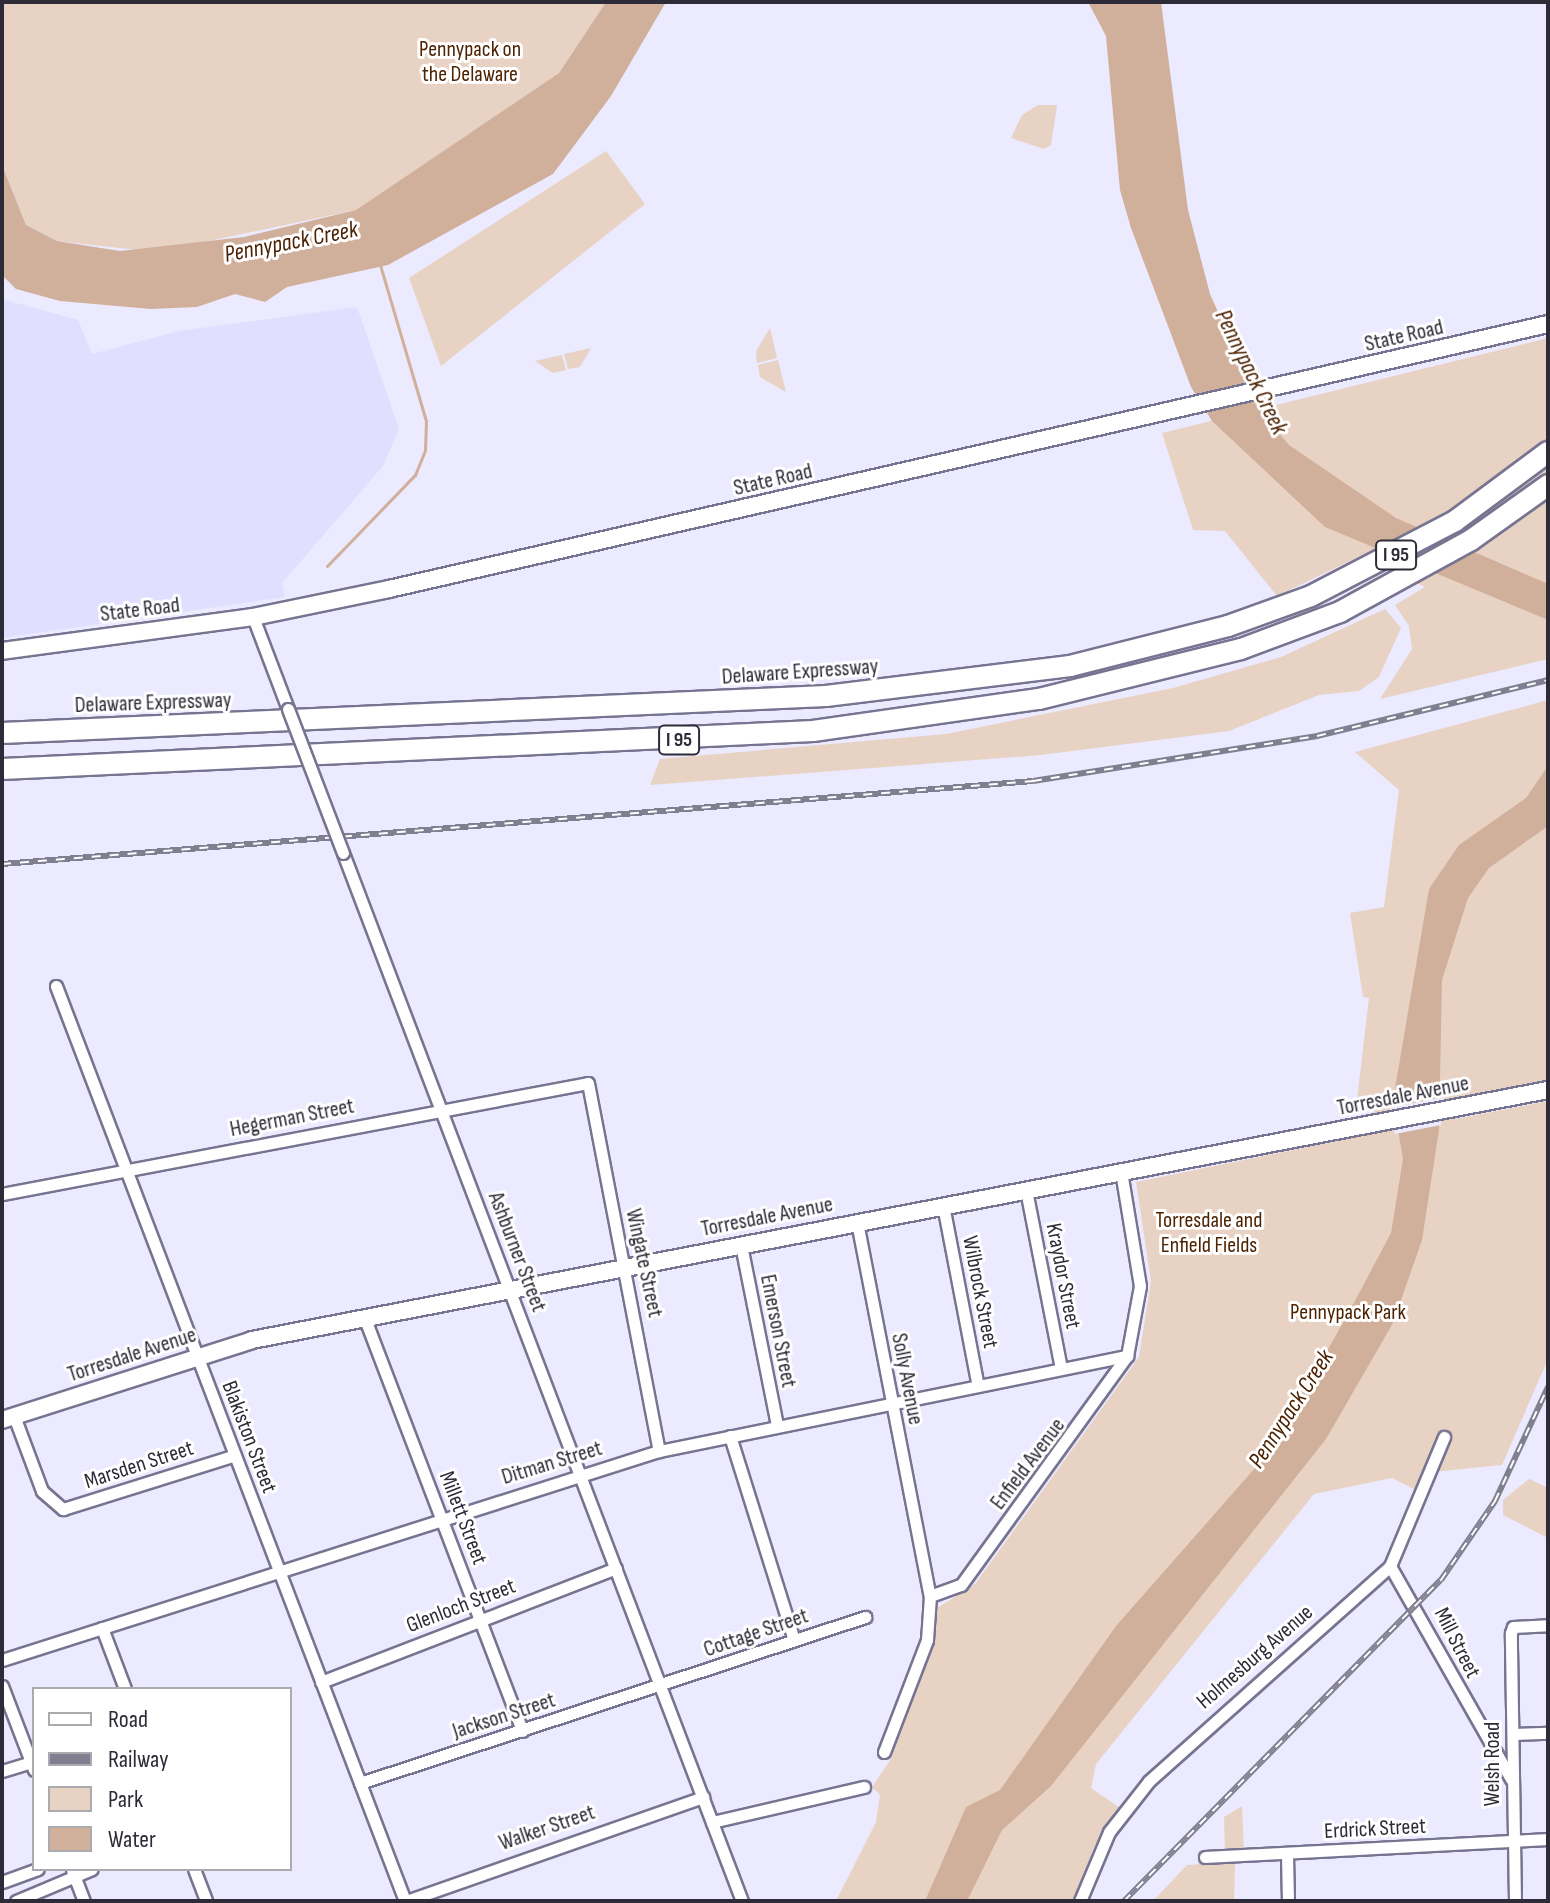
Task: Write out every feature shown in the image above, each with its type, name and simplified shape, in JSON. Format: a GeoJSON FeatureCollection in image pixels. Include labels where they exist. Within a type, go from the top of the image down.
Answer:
{"type":"FeatureCollection","features":[{"type":"Feature","properties":{"kind":"highway","name":"Delaware Expressway"},"geometry":{"type":"LineString","coordinates":[[2,733],[935,686],[1125,654],[1311,596],[1476,506],[1548,452]]}},
{"type":"Feature","properties":{"kind":"highway","name":"I 95"},"geometry":{"type":"LineString","coordinates":[[2,769],[813,731],[1124,680],[1241,649],[1340,612],[1501,520],[1548,485]]}},
{"type":"Feature","properties":{"kind":"main road","name":"State Road"},"geometry":{"type":"LineString","coordinates":[[2,651],[253,617],[1269,391],[1548,324]]}},
{"type":"Feature","properties":{"kind":"main road","name":"Torresdale Avenue"},"geometry":{"type":"LineString","coordinates":[[8,1418],[196,1358],[365,1319],[1548,1090]]}},
{"type":"Feature","properties":{"kind":"street","name":"Ashburner Street"},"geometry":{"type":"LineString","coordinates":[[253,617],[742,1901]]}},
{"type":"Feature","properties":{"kind":"street","name":"Blakiston Street"},"geometry":{"type":"LineString","coordinates":[[56,986],[406,1901]]}},
{"type":"Feature","properties":{"kind":"street","name":"Hegerman Street"},"geometry":{"type":"LineString","coordinates":[[2,1194],[588,1084]]}},
{"type":"Feature","properties":{"kind":"street","name":"Wingate Street"},"geometry":{"type":"LineString","coordinates":[[588,1084],[659,1451]]}},
{"type":"Feature","properties":{"kind":"street","name":"Enfield Avenue"},"geometry":{"type":"LineString","coordinates":[[930,1596],[961,1585],[1127,1356],[1140,1286],[1121,1171]]}},
{"type":"Feature","properties":{"kind":"street","name":"Kraydor Street"},"geometry":{"type":"LineString","coordinates":[[1026,1190],[1061,1369]]}},
{"type":"Feature","properties":{"kind":"street","name":"Wilbrock Street"},"geometry":{"type":"LineString","coordinates":[[943,1205],[978,1386]]}},
{"type":"Feature","properties":{"kind":"street","name":"Solly Avenue"},"geometry":{"type":"LineString","coordinates":[[857,1222],[930,1596]]}},
{"type":"Feature","properties":{"kind":"street","name":"Emerson Street"},"geometry":{"type":"LineString","coordinates":[[741,1245],[777,1425]]}},
{"type":"Feature","properties":{"kind":"street","name":"Millett Street"},"geometry":{"type":"LineString","coordinates":[[365,1319],[522,1731]]}},
{"type":"Feature","properties":{"kind":"street","name":"Ditman Street"},"geometry":{"type":"LineString","coordinates":[[2,1660],[441,1517],[659,1451],[1127,1356]]}},
{"type":"Feature","properties":{"kind":"street","name":"Marsden Street"},"geometry":{"type":"LineString","coordinates":[[8,1418],[56,1507],[235,1455]]}},
{"type":"Feature","properties":{"kind":"street"},"geometry":{"type":"LineString","coordinates":[[730,1436],[794,1640]]}},
{"type":"Feature","properties":{"kind":"street","name":"Holmesburg Avenue"},"geometry":{"type":"LineString","coordinates":[[1080,1901],[1109,1832],[1149,1781],[1390,1566],[1444,1437]]}},
{"type":"Feature","properties":{"kind":"street","name":"Mill Street"},"geometry":{"type":"LineString","coordinates":[[1390,1566],[1511,1779]]}},
{"type":"Feature","properties":{"kind":"street","name":"Glenloch Street"},"geometry":{"type":"LineString","coordinates":[[321,1682],[616,1568]]}},
{"type":"Feature","properties":{"kind":"street"},"geometry":{"type":"LineString","coordinates":[[884,1752],[927,1640],[930,1596]]}},
{"type":"Feature","properties":{"kind":"street","name":"Cottage Street"},"geometry":{"type":"LineString","coordinates":[[661,1688],[865,1617]]}},
{"type":"Feature","properties":{"kind":"street","name":"Welsh Road"},"geometry":{"type":"LineString","coordinates":[[1515,1901],[1511,1779],[1513,1627],[1548,1625]]}},
{"type":"Feature","properties":{"kind":"street"},"geometry":{"type":"LineString","coordinates":[[102,1628],[124,1687]]}},
{"type":"Feature","properties":{"kind":"street"},"geometry":{"type":"LineString","coordinates":[[2,1686],[32,1763]]}},
{"type":"Feature","properties":{"kind":"street","name":"Jackson Street"},"geometry":{"type":"LineString","coordinates":[[360,1783],[661,1688]]}},
{"type":"Feature","properties":{"kind":"street"},"geometry":{"type":"LineString","coordinates":[[1513,1734],[1548,1733]]}},
{"type":"Feature","properties":{"kind":"street"},"geometry":{"type":"LineString","coordinates":[[2,1771],[32,1766]]}},
{"type":"Feature","properties":{"kind":"street"},"geometry":{"type":"LineString","coordinates":[[712,1822],[825,1801],[864,1787]]}},
{"type":"Feature","properties":{"kind":"street","name":"Walker Street"},"geometry":{"type":"LineString","coordinates":[[406,1901],[703,1797]]}},
{"type":"Feature","properties":{"kind":"street","name":"Erdrick Street"},"geometry":{"type":"LineString","coordinates":[[1205,1857],[1548,1839]]}},
{"type":"Feature","properties":{"kind":"street"},"geometry":{"type":"LineString","coordinates":[[1287,1854],[1288,1901]]}},
{"type":"Feature","properties":{"kind":"street"},"geometry":{"type":"LineString","coordinates":[[2,1882],[32,1871]]}},
{"type":"Feature","properties":{"kind":"street"},"geometry":{"type":"LineString","coordinates":[[195,1871],[206,1901]]}},
{"type":"Feature","properties":{"kind":"street"},"geometry":{"type":"LineString","coordinates":[[16,1901],[67,1885],[73,1872]]}},
{"type":"Feature","properties":{"kind":"street"},"geometry":{"type":"LineString","coordinates":[[73,1872],[84,1901]]}},
{"type":"Feature","properties":{"kind":"shaded area"},"geometry":{"type":"Polygon","coordinates":[[[2,299],[78,320],[92,354],[179,331],[357,307],[399,429],[383,466],[282,583],[285,597],[2,638],[2,299]]]}},
{"type":"Feature","properties":{"kind":"green space","name":"Pennypack on the Delaware"},"geometry":{"type":"Polygon","coordinates":[[[2,2],[606,2],[559,73],[356,210],[156,252],[57,241],[26,225],[2,165],[2,2]]]}},
{"type":"Feature","properties":{"kind":"green space"},"geometry":{"type":"Polygon","coordinates":[[[1038,105],[1057,105],[1051,145],[1044,149],[1011,138],[1022,115],[1038,105]]]}},
{"type":"Feature","properties":{"kind":"green space"},"geometry":{"type":"Polygon","coordinates":[[[606,151],[645,204],[441,366],[409,278],[606,151]]]}},
{"type":"Feature","properties":{"kind":"green space"},"geometry":{"type":"Polygon","coordinates":[[[770,328],[777,358],[757,363],[756,351],[770,328]]]}},
{"type":"Feature","properties":{"kind":"green space"},"geometry":{"type":"Polygon","coordinates":[[[1548,338],[1548,659],[1380,699],[1412,649],[1409,626],[1395,605],[1425,587],[1360,556],[1277,596],[1225,531],[1193,530],[1162,433],[1548,338]]]}},
{"type":"Feature","properties":{"kind":"green space"},"geometry":{"type":"Polygon","coordinates":[[[591,348],[580,367],[568,369],[564,354],[591,348]]]}},
{"type":"Feature","properties":{"kind":"green space"},"geometry":{"type":"Polygon","coordinates":[[[562,355],[566,370],[553,373],[535,361],[562,355]]]}},
{"type":"Feature","properties":{"kind":"green space"},"geometry":{"type":"Polygon","coordinates":[[[778,360],[786,392],[760,377],[758,365],[778,360]]]}},
{"type":"Feature","properties":{"kind":"green space"},"geometry":{"type":"Polygon","coordinates":[[[1385,609],[1401,628],[1379,677],[1359,691],[1319,695],[1229,731],[1041,755],[650,785],[660,759],[946,734],[1173,688],[1281,657],[1385,609]]]}},
{"type":"Feature","properties":{"kind":"green space","name":"Pennypack Park"},"geometry":{"type":"Polygon","coordinates":[[[1548,700],[1548,1080],[1459,1097],[1456,1119],[1548,1101],[1548,1359],[1502,1465],[1422,1473],[1416,1490],[1392,1478],[1314,1494],[1096,1764],[1091,1788],[1120,1808],[1094,1847],[1074,1901],[836,1901],[876,1822],[880,1795],[872,1787],[891,1759],[936,1609],[975,1584],[1139,1357],[1151,1281],[1136,1182],[1372,1134],[1374,1109],[1356,1108],[1369,998],[1363,997],[1350,913],[1384,907],[1399,790],[1355,752],[1548,700]],[[1144,1667],[1058,1766],[1063,1770],[1144,1667]]]}},
{"type":"Feature","properties":{"kind":"green space"},"geometry":{"type":"Polygon","coordinates":[[[1529,1479],[1548,1488],[1548,1538],[1503,1515],[1503,1500],[1529,1479]]]}},
{"type":"Feature","properties":{"kind":"green space"},"geometry":{"type":"Polygon","coordinates":[[[1242,1806],[1244,1852],[1225,1853],[1224,1817],[1242,1806]]]}},
{"type":"Feature","properties":{"kind":"green space"},"geometry":{"type":"Polygon","coordinates":[[[1235,1862],[1234,1901],[1153,1901],[1187,1865],[1235,1862]]]}},
{"type":"Feature","properties":{"kind":"water","name":"Pennypack Creek"},"geometry":{"type":"Polygon","coordinates":[[[606,2],[666,2],[611,96],[553,174],[388,265],[287,287],[265,302],[235,294],[197,307],[151,309],[60,301],[16,289],[2,275],[2,165],[26,225],[57,241],[120,251],[244,237],[356,210],[559,73],[606,2]]]}},
{"type":"Feature","properties":{"kind":"water"},"geometry":{"type":"Polygon","coordinates":[[[1088,2],[1161,2],[1188,210],[1210,294],[1265,417],[1289,445],[1396,518],[1548,584],[1548,620],[1325,527],[1212,421],[1191,387],[1131,228],[1120,190],[1106,36],[1088,2]]]}},
{"type":"Feature","properties":{"kind":"water"},"geometry":{"type":"Polygon","coordinates":[[[1548,766],[1548,826],[1489,868],[1468,898],[1442,980],[1439,1130],[1422,1240],[1393,1323],[1326,1439],[1051,1786],[1002,1830],[967,1901],[925,1901],[966,1807],[1000,1790],[1116,1626],[1270,1451],[1348,1314],[1391,1233],[1403,1159],[1393,1100],[1429,889],[1459,845],[1526,798],[1548,766]]]}},
{"type":"Feature","properties":{"kind":"pier"},"geometry":{"type":"Polygon","coordinates":[[[1444,1097],[1441,1125],[1395,1134],[1390,1108],[1444,1097]]]}},
{"type":"Feature","properties":{"kind":"waterway"},"geometry":{"type":"LineString","coordinates":[[327,566],[415,475],[425,450],[426,421],[380,265]]}},
{"type":"Feature","properties":{"kind":"railway"},"geometry":{"type":"LineString","coordinates":[[2,864],[1033,781],[1317,736],[1548,680]]}},
{"type":"Feature","properties":{"kind":"railway"},"geometry":{"type":"LineString","coordinates":[[1124,1901],[1441,1580],[1495,1501],[1548,1387]]}},
{"type":"Feature","properties":{"kind":"park label","name":"Torresdale and Enfield Fields"},"geometry":{"type":"Point","coordinates":[1209,1232]}}]}
